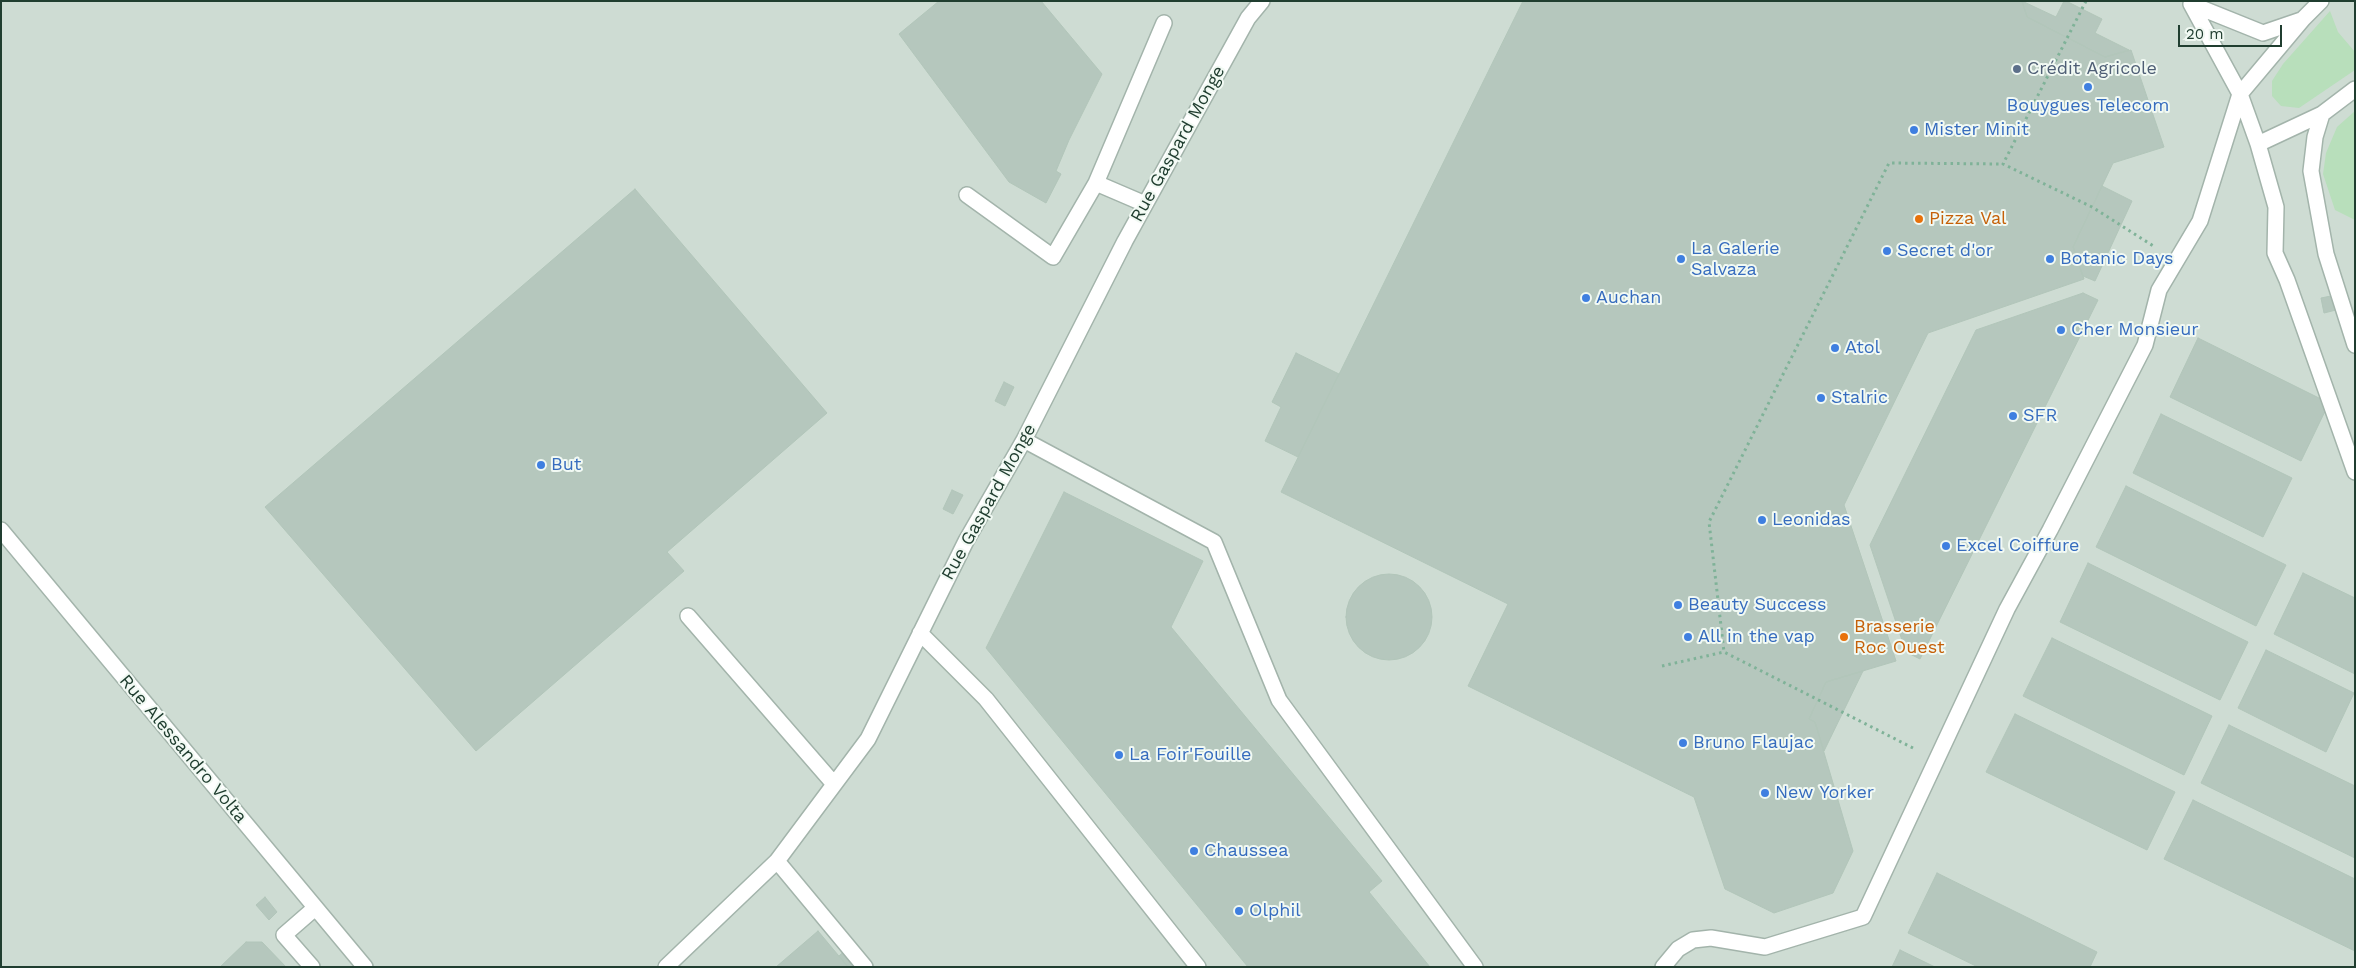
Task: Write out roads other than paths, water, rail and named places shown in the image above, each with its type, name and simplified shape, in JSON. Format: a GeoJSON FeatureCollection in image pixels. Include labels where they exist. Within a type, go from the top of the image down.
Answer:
{"type":"FeatureCollection","features":[{"type":"Feature","properties":{"kind":"street","name":"Rue Gaspard Monge"},"geometry":{"type":"LineString","coordinates":[[666,967],[777,861],[868,739],[966,541],[1024,440],[1145,204],[1248,18],[1262,1]]}},
{"type":"Feature","properties":{"kind":"street"},"geometry":{"type":"LineString","coordinates":[[1663,967],[1678,949],[1693,940],[1711,938],[1765,947],[1863,916],[2007,609],[2145,345],[2159,290],[2200,221],[2240,94],[2303,19],[2322,1]]}},
{"type":"Feature","properties":{"kind":"street"},"geometry":{"type":"LineString","coordinates":[[2303,19],[2263,33],[2191,4],[2240,94],[2258,144],[2276,207],[2276,253],[2355,472]]}},
{"type":"Feature","properties":{"kind":"street"},"geometry":{"type":"LineString","coordinates":[[967,195],[1053,256],[1096,183],[1164,23]]}},
{"type":"Feature","properties":{"kind":"street"},"geometry":{"type":"LineString","coordinates":[[2258,144],[2322,114],[2355,89]]}},
{"type":"Feature","properties":{"kind":"street"},"geometry":{"type":"LineString","coordinates":[[2322,114],[2315,138],[2312,171],[2326,254],[2355,345]]}},
{"type":"Feature","properties":{"kind":"street"},"geometry":{"type":"LineString","coordinates":[[1096,183],[1145,204]]}},
{"type":"Feature","properties":{"kind":"street"},"geometry":{"type":"LineString","coordinates":[[1024,440],[1214,542],[1279,700],[1475,967]]}},
{"type":"Feature","properties":{"kind":"street","name":"Rue Alessandro Volta"},"geometry":{"type":"LineString","coordinates":[[1,530],[365,967]]}},
{"type":"Feature","properties":{"kind":"street"},"geometry":{"type":"LineString","coordinates":[[688,616],[834,784]]}},
{"type":"Feature","properties":{"kind":"street"},"geometry":{"type":"LineString","coordinates":[[920,633],[986,699],[1198,967]]}},
{"type":"Feature","properties":{"kind":"street"},"geometry":{"type":"LineString","coordinates":[[777,861],[864,967]]}},
{"type":"Feature","properties":{"kind":"street"},"geometry":{"type":"LineString","coordinates":[[312,967],[284,935],[315,908]]}},
{"type":"Feature","properties":{"kind":"place","name":"Crédit Agricole"},"geometry":{"type":"Point","coordinates":[2017,69]}},
{"type":"Feature","properties":{"kind":"place","name":"Bouygues Telecom"},"geometry":{"type":"Point","coordinates":[2088,87]}},
{"type":"Feature","properties":{"kind":"place","name":"Mister Minit"},"geometry":{"type":"Point","coordinates":[1914,130]}},
{"type":"Feature","properties":{"kind":"place","name":"Pizza Val"},"geometry":{"type":"Point","coordinates":[1919,219]}},
{"type":"Feature","properties":{"kind":"place","name":"Secret d'or"},"geometry":{"type":"Point","coordinates":[1887,251]}},
{"type":"Feature","properties":{"kind":"place","name":"La Galerie Salvaza"},"geometry":{"type":"Point","coordinates":[1681,259]}},
{"type":"Feature","properties":{"kind":"place","name":"Botanic Days"},"geometry":{"type":"Point","coordinates":[2050,259]}},
{"type":"Feature","properties":{"kind":"place","name":"Auchan"},"geometry":{"type":"Point","coordinates":[1586,298]}},
{"type":"Feature","properties":{"kind":"place","name":"Cher Monsieur"},"geometry":{"type":"Point","coordinates":[2061,330]}},
{"type":"Feature","properties":{"kind":"place","name":"Atol"},"geometry":{"type":"Point","coordinates":[1835,348]}},
{"type":"Feature","properties":{"kind":"place","name":"Stalric"},"geometry":{"type":"Point","coordinates":[1821,398]}},
{"type":"Feature","properties":{"kind":"place","name":"SFR"},"geometry":{"type":"Point","coordinates":[2013,416]}},
{"type":"Feature","properties":{"kind":"place","name":"But"},"geometry":{"type":"Point","coordinates":[541,465]}},
{"type":"Feature","properties":{"kind":"place","name":"Leonidas"},"geometry":{"type":"Point","coordinates":[1762,520]}},
{"type":"Feature","properties":{"kind":"place","name":"Excel Coiffure"},"geometry":{"type":"Point","coordinates":[1946,546]}},
{"type":"Feature","properties":{"kind":"place","name":"Beauty Success"},"geometry":{"type":"Point","coordinates":[1678,605]}},
{"type":"Feature","properties":{"kind":"place","name":"All in the vap"},"geometry":{"type":"Point","coordinates":[1688,637]}},
{"type":"Feature","properties":{"kind":"place","name":"Brasserie Roc Ouest"},"geometry":{"type":"Point","coordinates":[1844,637]}},
{"type":"Feature","properties":{"kind":"place","name":"Bruno Flaujac"},"geometry":{"type":"Point","coordinates":[1683,743]}},
{"type":"Feature","properties":{"kind":"place","name":"La Foir'Fouille"},"geometry":{"type":"Point","coordinates":[1119,755]}},
{"type":"Feature","properties":{"kind":"place","name":"New Yorker"},"geometry":{"type":"Point","coordinates":[1765,793]}},
{"type":"Feature","properties":{"kind":"place","name":"Chaussea"},"geometry":{"type":"Point","coordinates":[1194,851]}},
{"type":"Feature","properties":{"kind":"place","name":"Olphil"},"geometry":{"type":"Point","coordinates":[1239,911]}}]}
